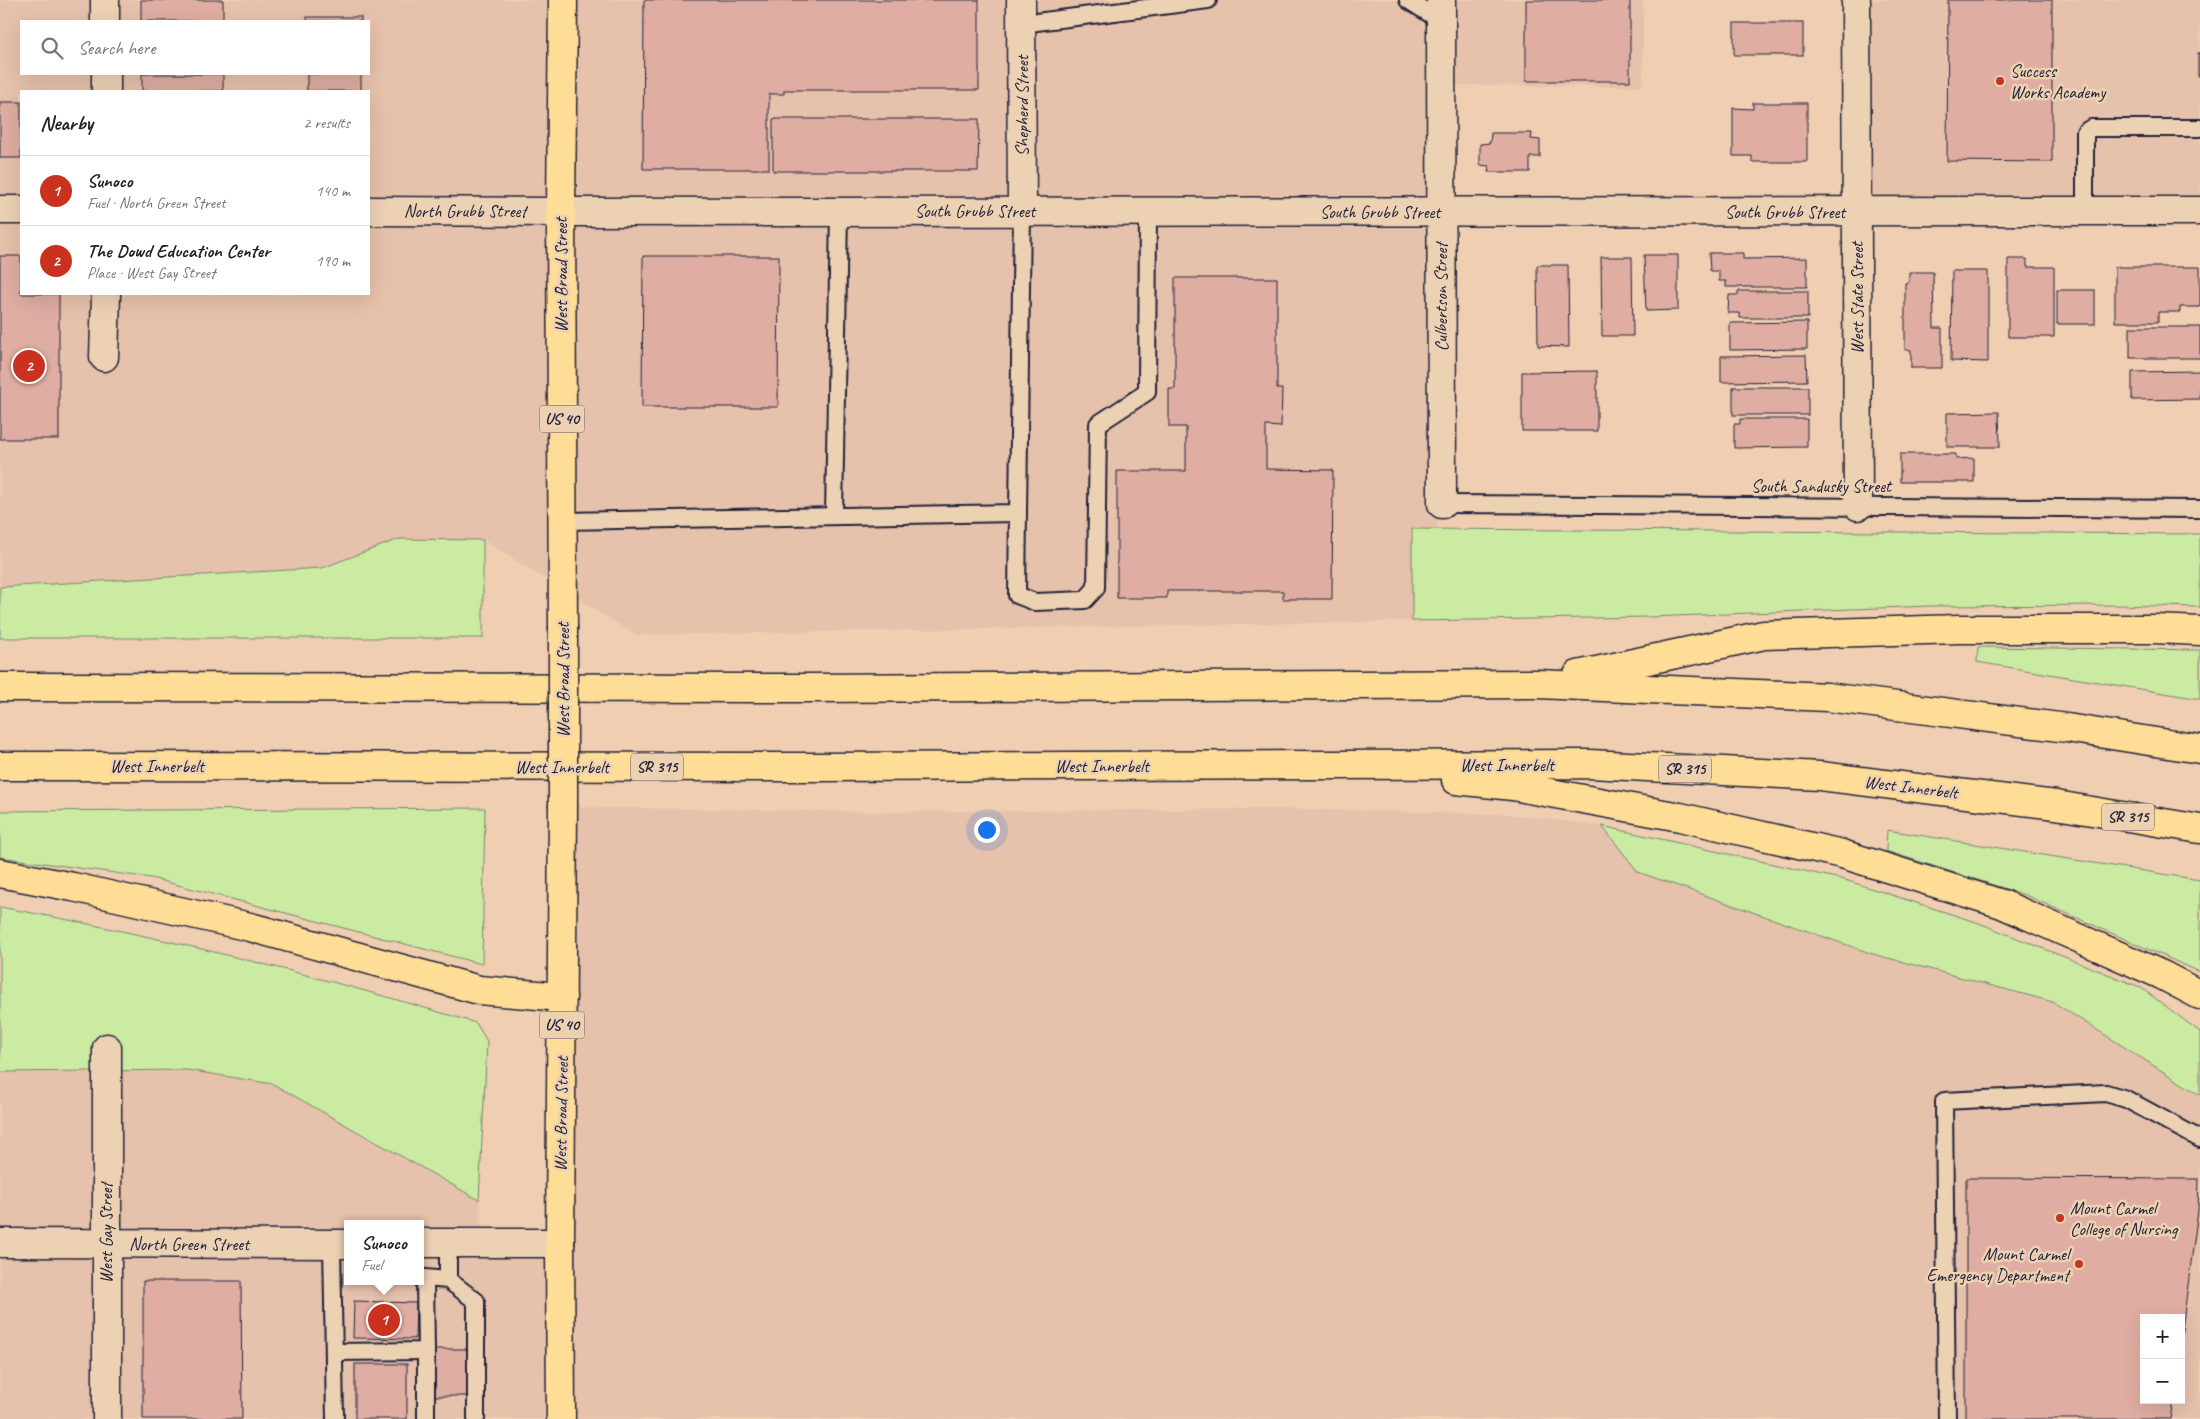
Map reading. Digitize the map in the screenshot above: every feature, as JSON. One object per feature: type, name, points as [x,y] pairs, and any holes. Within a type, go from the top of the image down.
[{"type":"main road","name":"West Broad Street","points":[[561,1419],[560,1243],[564,626],[561,212],[563,0]]},
{"type":"main road","points":[[1538,684],[1764,635],[1959,629],[2155,629],[2200,631]]},
{"type":"main road","points":[[0,687],[818,688],[1538,684],[1827,697],[2067,728],[2200,749]]},
{"type":"main road","name":"West Innerbelt","points":[[0,766],[1313,766],[1590,764],[1820,776],[2056,805],[2200,829]]},
{"type":"main road","points":[[1313,766],[1513,786],[1680,817],[1842,854],[2002,904],[2162,975],[2200,995]]},
{"type":"main road","points":[[0,874],[73,887],[250,927],[478,990],[562,997]]},
{"type":"street","points":[[105,0],[105,20]]},
{"type":"street","name":"West State Street","points":[[1856,0],[1858,506]]},
{"type":"street","name":"Culbertson Street","points":[[1441,10],[1442,504]]},
{"type":"street","name":"Shepherd Street","points":[[1021,12],[1022,211]]},
{"type":"street","points":[[106,75],[106,90]]},
{"type":"street","points":[[0,210],[20,210]]},
{"type":"street","name":"North Grubb Street","points":[[370,211],[561,212]]},
{"type":"street","name":"South Grubb Street","points":[[561,212],[2200,211]]},
{"type":"street","points":[[104,357],[106,295]]},
{"type":"street","name":"West Gay Street","points":[[107,1048],[105,1244],[107,1419]]},
{"type":"street","name":"North Green Street","points":[[0,1243],[340,1244]]},
{"type":"street","points":[[424,1243],[560,1243]]},
{"type":"lane","points":[[1021,12],[1208,0]]},
{"type":"lane","points":[[1408,0],[1441,10]]},
{"type":"lane","points":[[2085,211],[2086,132],[2091,128],[2200,128]]},
{"type":"lane","points":[[834,516],[839,211]]},
{"type":"lane","points":[[1022,211],[1017,595],[1035,602],[1085,600],[1096,588],[1098,424],[1147,392],[1148,211]]},
{"type":"lane","name":"South Sandusky Street","points":[[1442,504],[2200,509]]},
{"type":"lane","points":[[563,521],[1018,513]]},
{"type":"lane","points":[[1947,1419],[1944,1101],[2106,1093],[2126,1099],[2200,1139]]},
{"type":"lane","points":[[448,1243],[448,1280]]},
{"type":"lane","points":[[335,1419],[334,1352],[340,1278],[340,1244]]},
{"type":"lane","points":[[424,1278],[448,1280],[476,1301],[476,1419]]},
{"type":"lane","points":[[423,1285],[426,1419]]},
{"type":"lane","points":[[334,1352],[426,1352]]},
{"type":"shaded area","points":[[0,0],[1643,0],[1643,86],[1442,85],[1437,529],[1412,530],[1412,621],[636,635],[483,540],[399,539],[322,568],[0,587]]},
{"type":"shaded area","points":[[1853,0],[2200,0],[2200,212],[1851,210]]},
{"type":"shaded area","points":[[563,807],[872,812],[1280,809],[1506,814],[1602,826],[1639,872],[1873,954],[2053,1002],[2200,1095],[2200,1419],[0,1419],[0,1072],[187,1070],[273,1084],[479,1200],[483,1243],[560,1243]]},
{"type":"green space","points":[[1412,529],[2200,534],[2200,607],[2119,605],[1929,606],[1649,617],[1412,621]]},
{"type":"green space","points":[[399,539],[483,540],[483,638],[0,638],[0,587],[322,568]]},
{"type":"green space","points":[[1978,647],[2200,650],[2200,699],[1977,662]]},
{"type":"green space","points":[[485,808],[482,964],[151,878],[0,857],[0,811]]},
{"type":"green space","points":[[1602,826],[1845,880],[1979,923],[2140,987],[2200,1032],[2200,1095],[2053,1002],[1873,954],[1638,872]]},
{"type":"green space","points":[[1887,830],[2200,880],[2200,972],[2025,895],[1886,851]]},
{"type":"green space","points":[[0,907],[60,918],[240,958],[476,1023],[487,1041],[479,1200],[273,1084],[187,1070],[0,1072]]},
{"type":"building","points":[[141,0],[223,0],[223,20],[141,20]]},
{"type":"building","points":[[644,0],[979,0],[979,90],[784,90],[784,94],[769,94],[769,169],[643,169]]},
{"type":"building","points":[[1526,0],[1630,0],[1630,81],[1526,81]]},
{"type":"building","name":"Success Works Academy","points":[[1948,0],[2052,0],[2052,162],[1947,161]]},
{"type":"building","points":[[307,17],[361,17],[361,20],[307,20]]},
{"type":"building","points":[[1734,23],[1803,23],[1803,55],[1734,55]]},
{"type":"building","points":[[2198,53],[2200,53],[2200,76],[2198,76]]},
{"type":"building","points":[[142,75],[223,75],[223,90],[142,90]]},
{"type":"building","points":[[307,75],[361,75],[361,90],[307,90]]},
{"type":"building","points":[[0,102],[20,102],[20,158],[0,158]]},
{"type":"building","points":[[1753,103],[1807,103],[1807,162],[1752,162],[1752,156],[1733,156],[1733,108],[1753,109]]},
{"type":"building","points":[[773,119],[979,119],[978,171],[773,171]]},
{"type":"building","points":[[1491,133],[1532,133],[1531,139],[1540,140],[1540,157],[1530,157],[1530,172],[1488,172],[1489,166],[1480,165],[1480,144],[1490,143]]},
{"type":"building","points":[[1709,253],[1743,253],[1743,259],[1807,258],[1807,287],[1726,287],[1726,281],[1719,281],[1719,271],[1710,271]]},
{"type":"building","points":[[1644,255],[1678,255],[1678,310],[1646,311]]},
{"type":"building","points":[[0,256],[20,256],[20,295],[59,295],[59,439],[0,439]]},
{"type":"building","points":[[643,256],[779,256],[778,407],[642,407]]},
{"type":"building","points":[[1601,257],[1632,257],[1633,336],[1602,336]]},
{"type":"building","points":[[2008,259],[2027,259],[2027,267],[2054,267],[2054,337],[2008,337]]},
{"type":"building","points":[[1537,265],[1568,265],[1569,347],[1538,346]]},
{"type":"building","points":[[2115,267],[2200,267],[2200,307],[2180,307],[2180,312],[2158,312],[2158,322],[2115,322]]},
{"type":"building","points":[[1952,271],[1988,271],[1988,362],[1951,361]]},
{"type":"building","points":[[1909,272],[1933,272],[1934,328],[1942,328],[1942,368],[1911,368],[1911,350],[1905,350],[1905,283],[1909,282]]},
{"type":"building","points":[[1175,278],[1277,278],[1277,389],[1282,389],[1281,427],[1266,426],[1266,469],[1333,470],[1332,599],[1283,599],[1283,591],[1167,591],[1167,598],[1117,598],[1117,471],[1186,471],[1186,427],[1169,427],[1169,389],[1175,389]]},
{"type":"building","points":[[2057,290],[2095,290],[2095,324],[2057,324]]},
{"type":"building","points":[[1738,291],[1808,291],[1808,318],[1740,318],[1740,313],[1728,313],[1729,295],[1738,295]]},
{"type":"building","points":[[1807,322],[1807,349],[1730,350],[1730,323]]},
{"type":"building","points":[[2130,327],[2200,327],[2200,358],[2130,358]]},
{"type":"building","points":[[1806,355],[1807,381],[1721,382],[1721,356]]},
{"type":"building","points":[[1597,371],[1597,431],[1522,431],[1522,372]]},
{"type":"building","points":[[2200,371],[2200,399],[2132,400],[2132,372]]},
{"type":"building","points":[[1733,387],[1808,387],[1808,415],[1733,415]]},
{"type":"building","points":[[1999,412],[2000,447],[1947,447],[1947,413]]},
{"type":"building","points":[[1740,419],[1807,419],[1807,447],[1734,448],[1734,424],[1740,424]]},
{"type":"building","points":[[1900,454],[1956,454],[1956,459],[1974,458],[1974,482],[1900,482]]},
{"type":"building","name":"Mount Carmel Emergency Department","points":[[1966,1178],[2199,1179],[2198,1211],[2184,1314],[2140,1314],[2140,1404],[2172,1404],[2170,1419],[1966,1419]]},
{"type":"building","points":[[143,1281],[241,1281],[242,1419],[143,1419]]},
{"type":"building","points":[[354,1301],[416,1303],[415,1339],[353,1338]]},
{"type":"building","points":[[434,1349],[471,1349],[471,1396],[434,1396]]},
{"type":"building","points":[[355,1364],[407,1364],[407,1419],[355,1419]]},
{"type":"place","name":"Success Works Academy","points":[[2000,81]]},
{"type":"place","name":"The Dowd Education Center","points":[[29,366]]},
{"type":"place","name":"Mount Carmel College of Nursing","points":[[2060,1218]]},
{"type":"place","name":"Mount Carmel Emergency Department","points":[[2079,1264]]},
{"type":"place","name":"Sunoco","points":[[384,1320]]}]
